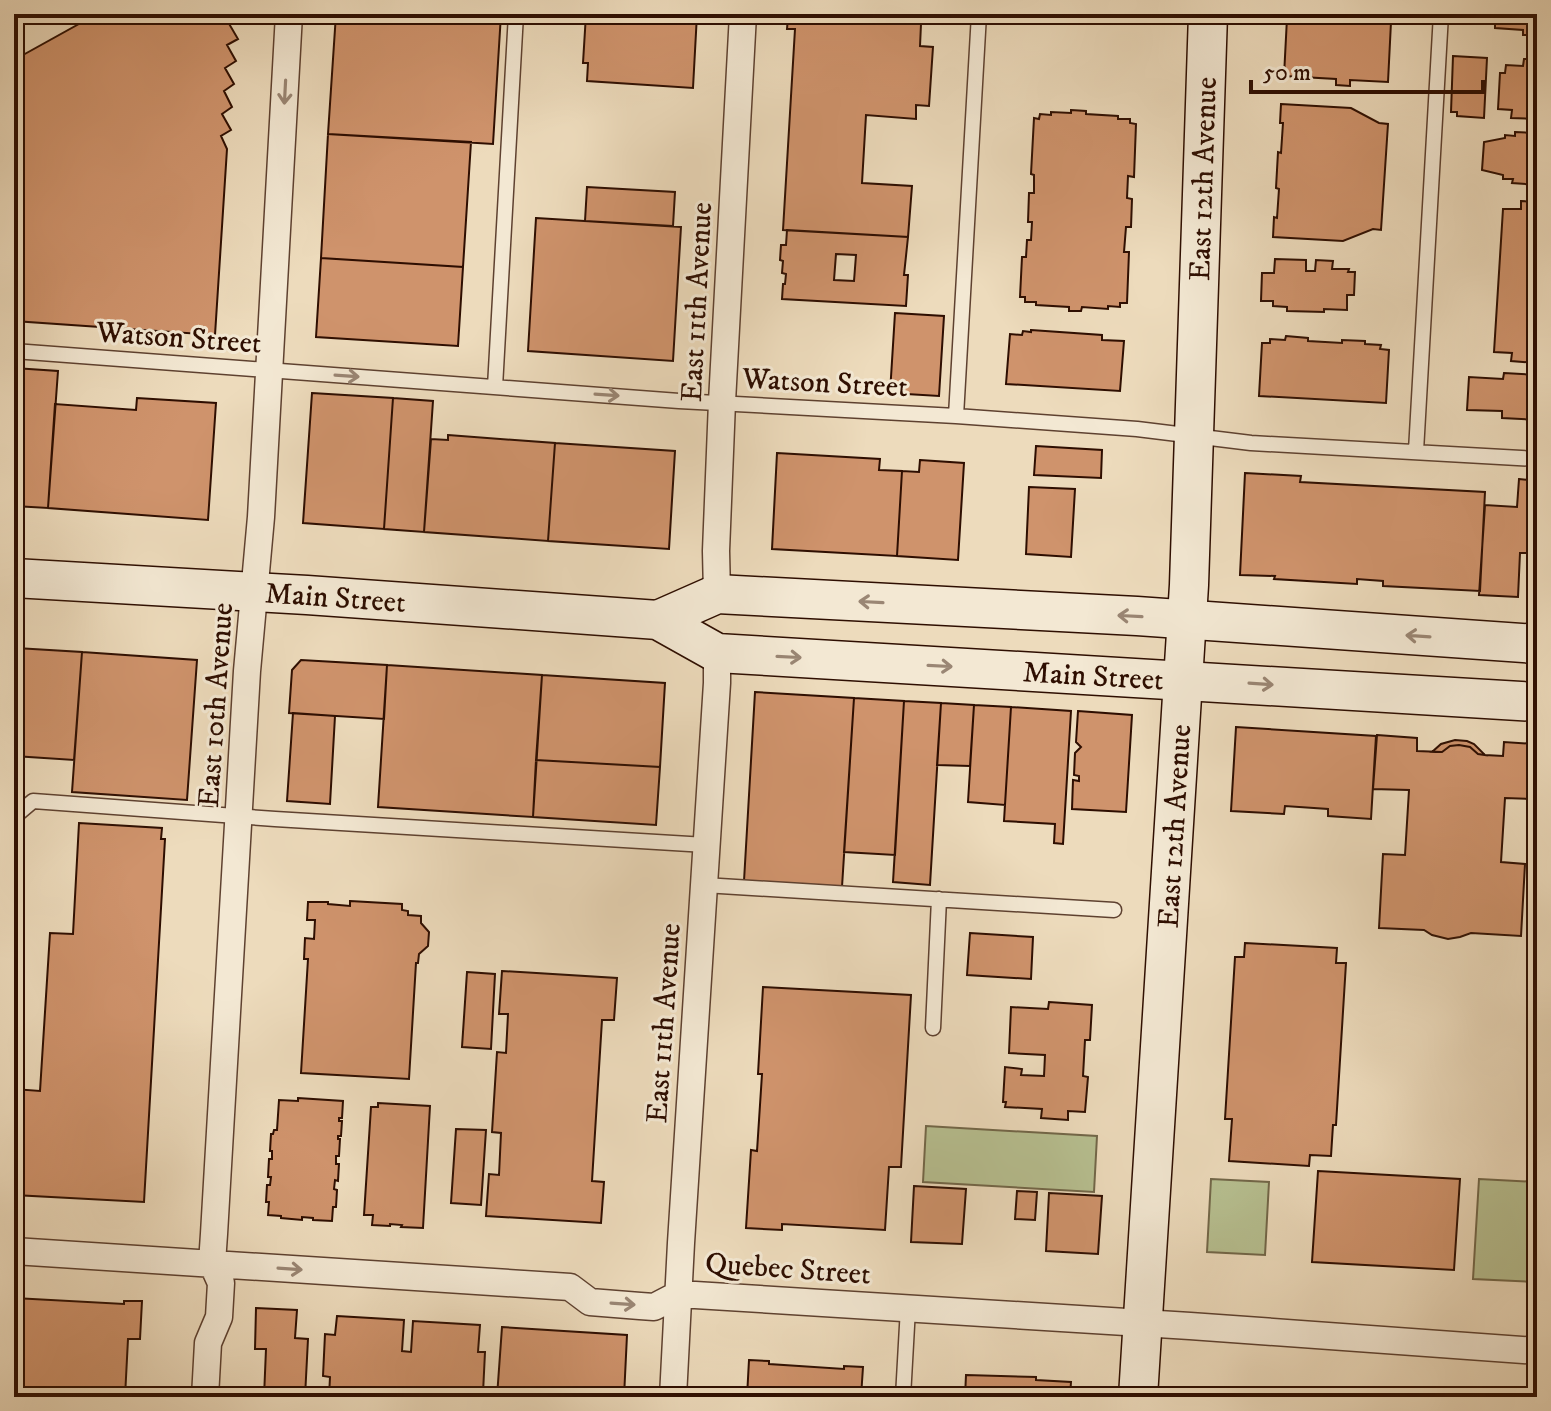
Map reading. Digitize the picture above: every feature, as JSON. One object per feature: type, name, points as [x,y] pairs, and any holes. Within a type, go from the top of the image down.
[{"type":"main road","name":"East 12th Avenue","points":[[1138,1397],[1187,620],[1208,14]]},
{"type":"main road","name":"Main Street","points":[[14,578],[658,620],[717,653],[1537,702]]},
{"type":"main road","name":"Main Street","points":[[658,620],[717,594],[1187,620],[1537,644]]},
{"type":"street","name":"East 10th Avenue","points":[[205,1397],[208,1343],[219,1317],[221,1291],[221,1283],[212,1263],[247,671],[261,517],[289,14]]},
{"type":"street","name":"East 11th Avenue","points":[[717,594],[722,402],[743,14]]},
{"type":"street","name":"East 11th Avenue","points":[[673,1397],[717,653]]},
{"type":"street","name":"Quebec Street","points":[[14,1251],[570,1287],[590,1302],[654,1307],[679,1294],[1537,1351]]},
{"type":"lane","points":[[495,387],[516,14]]},
{"type":"lane","points":[[956,416],[979,14]]},
{"type":"lane","points":[[1416,451],[1441,14]]},
{"type":"lane","name":"Watson Street","points":[[14,351],[1145,430],[1251,443],[1537,459]]},
{"type":"lane","points":[[14,817],[33,801],[706,845]]},
{"type":"lane","points":[[704,885],[1114,910]]},
{"type":"lane","points":[[933,1028],[939,899]]},
{"type":"lane","points":[[903,1397],[908,1308]]},
{"type":"green space","points":[[926,1126],[1097,1136],[1094,1192],[923,1182]]},
{"type":"green space","points":[[1211,1179],[1269,1182],[1265,1255],[1207,1252]]},
{"type":"green space","points":[[1479,1179],[1537,1182],[1537,1282],[1473,1279]]},
{"type":"building","points":[[97,14],[240,16],[228,22],[238,39],[227,45],[236,61],[225,68],[234,84],[224,91],[232,107],[222,114],[231,130],[221,136],[227,149],[215,335],[14,321],[14,60]]},
{"type":"building","points":[[336,14],[501,14],[493,144],[328,134]]},
{"type":"building","points":[[586,14],[697,14],[693,88],[587,81],[588,63],[583,63]]},
{"type":"building","points":[[805,14],[891,14],[891,23],[805,18]]},
{"type":"building","points":[[1291,14],[1388,14],[1387,22],[1391,22],[1388,82],[1350,80],[1350,86],[1336,85],[1336,79],[1284,76],[1287,18],[1291,18]]},
{"type":"building","points":[[1495,14],[1537,14],[1537,42],[1533,41],[1534,35],[1523,35],[1523,30],[1495,28]]},
{"type":"building","points":[[788,17],[921,24],[920,46],[933,47],[929,106],[916,105],[916,119],[866,115],[862,183],[912,186],[908,237],[783,230],[795,29],[787,29]]},
{"type":"building","points":[[1453,56],[1487,58],[1484,118],[1457,116],[1457,112],[1451,112]]},
{"type":"building","points":[[1524,59],[1537,59],[1537,119],[1511,118],[1512,110],[1498,109],[1500,73],[1505,73],[1506,65],[1523,66]]},
{"type":"building","points":[[1281,104],[1351,108],[1379,123],[1388,124],[1381,230],[1373,229],[1343,241],[1273,237],[1279,189],[1276,188],[1278,152],[1281,153],[1283,123],[1280,123]]},
{"type":"building","points":[[1071,110],[1118,116],[1118,119],[1130,119],[1130,123],[1136,124],[1134,177],[1128,176],[1127,198],[1132,199],[1131,227],[1126,227],[1124,252],[1129,252],[1127,303],[1120,303],[1120,307],[1082,307],[1081,311],[1069,311],[1069,307],[1036,305],[1036,302],[1025,302],[1025,297],[1020,297],[1022,257],[1026,257],[1027,240],[1031,240],[1032,222],[1028,222],[1029,193],[1034,193],[1034,175],[1031,174],[1034,118],[1039,119],[1040,114],[1051,115],[1051,112],[1071,113]]},
{"type":"building","points":[[1515,132],[1537,133],[1537,185],[1512,183],[1513,179],[1503,179],[1503,175],[1482,170],[1484,142],[1505,138],[1505,135],[1515,136]]},
{"type":"building","points":[[328,134],[471,142],[463,267],[321,258]]},
{"type":"building","points":[[587,187],[675,192],[673,226],[585,221]]},
{"type":"building","points":[[1521,201],[1537,202],[1537,363],[1511,361],[1512,353],[1494,352],[1503,209],[1521,209]]},
{"type":"building","points":[[536,218],[681,227],[673,361],[528,351]]},
{"type":"building","points":[[787,230],[908,237],[904,275],[908,275],[906,306],[782,299],[786,274],[782,273],[781,245],[786,245]],"holes":[[[836,254],[856,255],[854,281],[834,280]]]},
{"type":"building","points":[[321,258],[463,267],[458,346],[316,337]]},
{"type":"building","points":[[1275,259],[1306,260],[1306,271],[1315,271],[1316,260],[1333,261],[1332,269],[1355,272],[1354,295],[1347,295],[1347,310],[1287,311],[1287,307],[1273,306],[1273,301],[1261,301],[1262,273],[1274,273]]},
{"type":"building","points":[[895,313],[944,316],[939,396],[890,393]]},
{"type":"building","points":[[1023,331],[1102,335],[1102,340],[1124,341],[1120,391],[1006,384],[1010,334],[1022,335]]},
{"type":"building","points":[[1286,336],[1308,338],[1308,341],[1365,341],[1365,344],[1381,345],[1380,349],[1389,350],[1386,403],[1259,396],[1262,343],[1270,343],[1270,339],[1285,340]]},
{"type":"building","points":[[14,368],[58,371],[48,508],[14,506]]},
{"type":"building","points":[[1504,373],[1537,375],[1537,420],[1502,418],[1502,411],[1467,410],[1469,377],[1503,379]]},
{"type":"building","points":[[312,393],[393,398],[384,529],[303,523]]},
{"type":"building","points":[[137,398],[216,403],[208,520],[48,508],[55,404],[136,410]]},
{"type":"building","points":[[393,398],[433,401],[424,532],[384,529]]},
{"type":"building","points":[[448,435],[555,443],[548,541],[424,532],[431,439],[448,440]]},
{"type":"building","points":[[555,443],[675,451],[669,549],[548,541]]},
{"type":"building","points":[[1036,446],[1102,450],[1101,478],[1034,475]]},
{"type":"building","points":[[777,453],[880,459],[879,470],[902,471],[897,556],[772,549]]},
{"type":"building","points":[[920,460],[964,463],[958,560],[897,556],[902,471],[919,472]]},
{"type":"building","points":[[1245,473],[1301,476],[1300,482],[1485,492],[1480,591],[1383,586],[1383,581],[1357,579],[1357,584],[1240,575]]},
{"type":"building","points":[[1519,479],[1537,481],[1537,553],[1520,553],[1518,597],[1479,595],[1485,505],[1517,507]]},
{"type":"building","points":[[1029,487],[1075,489],[1071,557],[1026,554]]},
{"type":"building","points":[[16,648],[82,652],[74,760],[14,756]]},
{"type":"building","points":[[82,652],[197,660],[187,800],[72,792]]},
{"type":"building","points":[[301,660],[387,665],[384,719],[289,713],[292,670]]},
{"type":"building","points":[[387,665],[542,675],[533,817],[378,807]]},
{"type":"building","points":[[542,675],[665,683],[660,767],[536,760]]},
{"type":"building","points":[[755,692],[854,698],[842,887],[744,881]]},
{"type":"building","points":[[854,698],[904,701],[895,855],[844,852]]},
{"type":"building","points":[[904,701],[941,703],[930,885],[893,882]]},
{"type":"building","points":[[941,703],[974,705],[970,766],[937,765]]},
{"type":"building","points":[[974,705],[1011,707],[1005,805],[968,802]]},
{"type":"building","points":[[1011,707],[1071,711],[1063,844],[1054,843],[1055,824],[1004,821]]},
{"type":"building","points":[[1078,711],[1132,715],[1126,812],[1072,809],[1073,780],[1079,781],[1079,776],[1074,775],[1075,753],[1081,747],[1076,742]]},
{"type":"building","points":[[293,713],[335,716],[330,804],[287,801]]},
{"type":"building","points":[[1236,727],[1376,736],[1371,819],[1328,816],[1328,809],[1285,806],[1284,814],[1231,811]]},
{"type":"building","points":[[1377,735],[1417,738],[1417,751],[1442,752],[1450,746],[1459,745],[1485,755],[1503,756],[1504,742],[1535,744],[1532,799],[1505,798],[1501,862],[1525,864],[1521,936],[1471,933],[1448,939],[1424,930],[1379,928],[1383,854],[1405,855],[1409,790],[1373,789]]},
{"type":"building","points":[[1455,740],[1474,744],[1485,755],[1459,745],[1450,746],[1442,752],[1432,752],[1441,744]]},
{"type":"building","points":[[1535,744],[1537,822],[1532,822],[1531,814]]},
{"type":"building","points":[[536,760],[660,767],[656,825],[533,817]]},
{"type":"building","points":[[79,823],[162,828],[161,839],[165,839],[144,1202],[14,1195],[14,1089],[40,1091],[50,933],[73,934]]},
{"type":"building","points":[[350,901],[402,904],[402,910],[408,911],[408,915],[421,916],[421,923],[429,932],[428,946],[419,954],[416,963],[409,1079],[301,1073],[308,959],[304,959],[305,938],[314,939],[315,920],[307,920],[308,902],[350,906]]},
{"type":"building","points":[[970,933],[1033,937],[1031,979],[967,975]]},
{"type":"building","points":[[1245,943],[1337,948],[1336,963],[1346,963],[1336,1125],[1333,1125],[1331,1156],[1310,1155],[1309,1166],[1229,1161],[1232,1119],[1225,1119],[1235,957],[1244,957]]},
{"type":"building","points":[[502,971],[617,978],[614,1020],[602,1020],[592,1181],[604,1182],[601,1223],[486,1216],[489,1174],[499,1175],[501,1133],[492,1132],[497,1052],[506,1053],[508,1014],[499,1014]]},
{"type":"building","points":[[467,972],[495,974],[491,1049],[462,1047]]},
{"type":"building","points":[[763,987],[911,995],[901,1167],[889,1167],[885,1230],[782,1224],[782,1230],[746,1228],[751,1150],[757,1151]]},
{"type":"building","points":[[1049,1002],[1092,1005],[1090,1040],[1085,1040],[1083,1076],[1088,1077],[1085,1112],[1068,1111],[1068,1120],[1041,1118],[1042,1109],[1005,1107],[1006,1102],[1003,1102],[1005,1067],[1022,1069],[1021,1075],[1044,1076],[1045,1055],[1009,1053],[1011,1007],[1048,1009]]},
{"type":"building","points":[[298,1098],[343,1101],[342,1118],[339,1118],[342,1121],[341,1136],[338,1136],[339,1156],[336,1156],[336,1164],[339,1164],[334,1189],[337,1190],[336,1207],[333,1207],[332,1221],[268,1215],[269,1202],[266,1202],[271,1177],[268,1177],[269,1159],[272,1159],[271,1134],[277,1130],[279,1100],[298,1101]]},
{"type":"building","points":[[378,1103],[430,1106],[423,1228],[372,1225],[373,1215],[364,1215],[371,1107],[378,1107]]},
{"type":"building","points":[[456,1129],[486,1130],[481,1205],[451,1203]]},
{"type":"building","points":[[1318,1171],[1460,1179],[1454,1270],[1312,1262]]},
{"type":"building","points":[[914,1186],[966,1189],[962,1244],[911,1242]]},
{"type":"building","points":[[1017,1191],[1037,1192],[1035,1220],[1015,1219]]},
{"type":"building","points":[[1049,1193],[1102,1196],[1098,1254],[1046,1251]]},
{"type":"building","points":[[14,1298],[124,1304],[124,1301],[142,1301],[140,1339],[128,1339],[125,1397],[14,1397]]},
{"type":"building","points":[[256,1308],[297,1310],[295,1338],[308,1339],[305,1397],[264,1397],[266,1349],[255,1349]]},
{"type":"building","points":[[337,1316],[404,1320],[402,1351],[411,1352],[413,1321],[480,1325],[478,1352],[485,1352],[483,1393],[476,1392],[475,1397],[329,1397],[330,1377],[323,1376],[325,1334],[335,1335]]},
{"type":"building","points":[[502,1327],[627,1335],[624,1397],[497,1397]]},
{"type":"building","points":[[749,1360],[844,1369],[844,1366],[863,1367],[861,1397],[747,1397]]},
{"type":"building","points":[[966,1375],[1036,1377],[1036,1380],[1071,1382],[1070,1397],[965,1397]]}]
